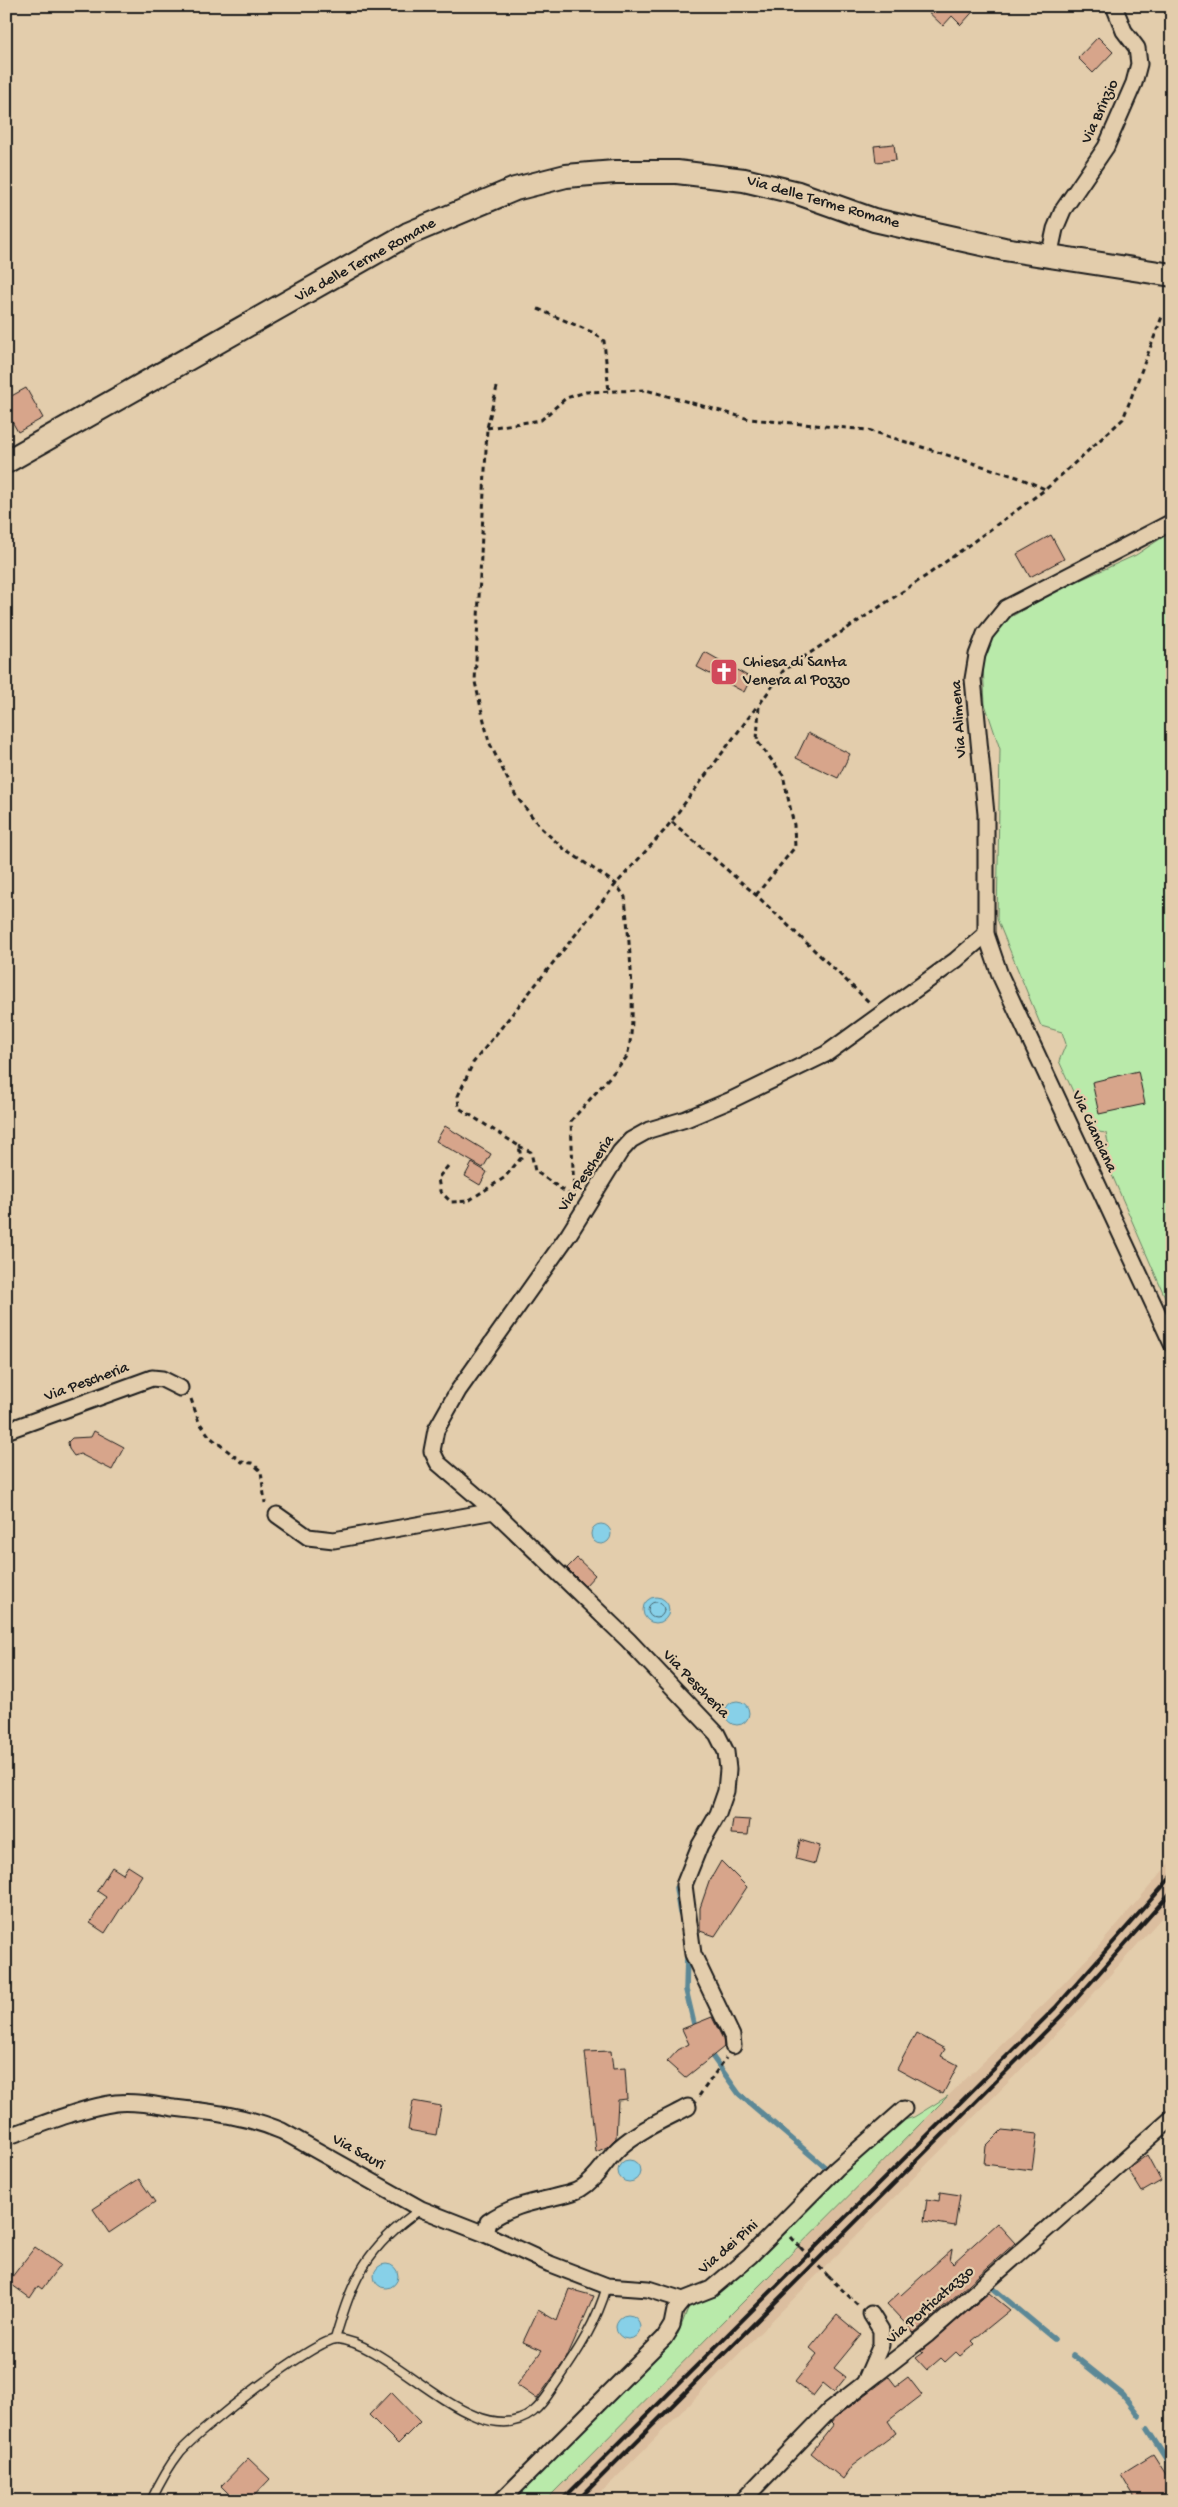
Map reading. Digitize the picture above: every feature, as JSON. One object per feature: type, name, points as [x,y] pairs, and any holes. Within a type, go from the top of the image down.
[{"type":"street","name":"Via Brinzio","points":[[1049,257],[1055,229],[1063,210],[1106,147],[1134,83],[1139,64],[1137,48],[1124,31],[1114,6]]},
{"type":"street","name":"Via delle Terme Romane","points":[[6,462],[408,234],[515,189],[566,176],[615,172],[677,172],[744,180],[798,193],[874,220],[1049,257],[1172,275]]},
{"type":"street","name":"Via Alimena","points":[[986,934],[986,814],[973,679],[976,655],[985,634],[1006,608],[1172,522]]},
{"type":"street","name":"Via Pescheria","points":[[733,2046],[732,2036],[693,1954],[684,1885],[700,1845],[718,1814],[726,1791],[728,1769],[726,1752],[718,1734],[628,1640],[494,1512],[438,1463],[432,1451],[436,1430],[458,1391],[580,1202],[631,1140],[649,1130],[686,1119],[721,1104],[826,1054],[956,960],[986,934]]},
{"type":"street","name":"Via Cianciana","points":[[986,934],[1000,975],[1172,1344]]},
{"type":"street","name":"Via Pescheria","points":[[6,1431],[152,1378],[162,1379],[180,1388]]},
{"type":"street","points":[[277,1515],[308,1537],[334,1540],[494,1512]]},
{"type":"street","name":"Via Sauri","points":[[6,2137],[88,2109],[118,2103],[142,2104],[238,2116],[259,2121],[282,2131],[420,2208],[485,2234],[550,2264],[607,2286],[648,2289],[683,2300]]},
{"type":"street","points":[[485,2234],[488,2222],[500,2213],[582,2188],[597,2176],[620,2148],[645,2130],[688,2107]]},
{"type":"street","name":"Via dei Pini","points":[[683,2300],[710,2289],[750,2256],[836,2170],[904,2109]]},
{"type":"street","name":"Via Porticatazzo","points":[[742,2501],[829,2411],[928,2334],[1172,2118]]},
{"type":"street","points":[[501,2501],[664,2338],[672,2325],[675,2310],[683,2300]]},
{"type":"street","points":[[862,2387],[881,2345],[881,2330],[871,2314]]},
{"type":"lane","points":[[335,2339],[348,2294],[362,2266],[405,2219],[420,2208]]},
{"type":"lane","points":[[151,2501],[179,2453],[203,2428],[243,2397],[318,2346],[335,2339],[363,2347],[386,2359],[435,2395],[483,2419],[504,2421],[519,2419],[531,2413],[543,2402],[580,2349],[602,2302],[607,2286]]},
{"type":"path","points":[[538,309],[594,333],[604,341],[609,392]]},
{"type":"path","points":[[580,1202],[534,1171],[531,1152],[459,1108],[458,1096],[473,1063],[616,884],[672,822],[783,671],[926,576],[1046,489],[1123,419],[1163,314]]},
{"type":"path","points":[[497,387],[487,428],[475,682],[489,742],[516,796],[541,828],[563,848],[616,884],[625,897],[632,1018],[630,1048],[626,1058],[571,1121],[580,1202]]},
{"type":"path","points":[[487,428],[542,420],[566,398],[586,392],[646,390],[749,419],[868,430],[1020,478],[1046,489]]},
{"type":"path","points":[[756,895],[795,846],[794,825],[783,775],[757,741],[759,705]]},
{"type":"path","points":[[672,822],[756,895],[874,1006],[884,1012]]},
{"type":"path","points":[[448,1166],[438,1178],[440,1191],[451,1202],[468,1201],[504,1178],[521,1158],[519,1146]]},
{"type":"path","points":[[180,1388],[192,1400],[199,1422],[210,1437],[242,1462],[252,1463],[261,1470],[264,1502],[277,1515]]},
{"type":"path","points":[[688,2107],[699,2097],[733,2046]]},
{"type":"path","points":[[800,2247],[849,2298]]},
{"type":"shaded area","points":[[1172,1860],[1172,1906],[1069,2021],[593,2501],[545,2501],[948,2096],[1047,2001],[1099,1946]]},
{"type":"green space","points":[[1172,531],[1172,1313],[1102,1152],[1109,1148],[1106,1133],[1091,1131],[1059,1061],[1066,1044],[1062,1032],[1041,1026],[997,919],[1000,749],[985,704],[983,666],[987,647],[996,631],[1009,618],[1058,590],[1136,555]]},
{"type":"green space","points":[[948,2096],[545,2501],[511,2501],[678,2334],[689,2306],[703,2301],[734,2279],[895,2123],[914,2117]]},
{"type":"water","points":[[601,1524],[608,1527],[611,1534],[608,1541],[601,1544],[594,1541],[591,1534],[594,1527]]},
{"type":"water","points":[[656,1597],[666,1600],[669,1610],[666,1620],[656,1623],[646,1620],[643,1610],[646,1600]]},
{"type":"water","points":[[737,1701],[746,1704],[749,1713],[746,1722],[737,1725],[728,1722],[725,1713],[728,1704]]},
{"type":"water","points":[[629,2160],[637,2163],[640,2171],[637,2179],[629,2182],[621,2179],[618,2171],[621,2163]]},
{"type":"water","points":[[386,2264],[395,2267],[398,2276],[395,2285],[386,2288],[377,2285],[374,2276],[377,2267]]},
{"type":"water","points":[[628,2315],[633,2316],[639,2322],[639,2332],[633,2338],[628,2339],[623,2338],[617,2332],[616,2327],[617,2322],[623,2316]]},
{"type":"building","points":[[922,6],[978,6],[961,25],[952,16],[943,26]]},
{"type":"building","points":[[1098,37],[1113,52],[1093,73],[1078,58]]},
{"type":"building","points":[[894,144],[896,160],[876,162],[874,146]]},
{"type":"building","points":[[26,388],[43,418],[18,432],[6,411],[6,399]]},
{"type":"building","points":[[1051,535],[1064,559],[1030,577],[1017,554]]},
{"type":"building","name":"Chiesa di Santa Venera al Pozzo","points":[[705,652],[751,678],[744,692],[697,667]]},
{"type":"building","points":[[808,733],[850,754],[838,778],[796,758]]},
{"type":"building","points":[[1138,1071],[1145,1104],[1099,1114],[1092,1082]]},
{"type":"building","points":[[445,1126],[491,1154],[483,1168],[436,1141]]},
{"type":"building","points":[[472,1163],[487,1172],[480,1185],[465,1176]]},
{"type":"building","points":[[94,1431],[124,1447],[112,1470],[80,1454],[74,1456],[69,1449],[68,1442],[72,1438],[91,1437]]},
{"type":"building","points":[[577,1558],[595,1575],[585,1586],[567,1568]]},
{"type":"building","points":[[733,1819],[750,1820],[748,1835],[731,1834]]},
{"type":"building","points":[[800,1840],[820,1846],[815,1864],[796,1859]]},
{"type":"building","points":[[721,1861],[747,1887],[715,1936],[700,1931],[700,1908],[709,1882]]},
{"type":"building","points":[[128,1866],[142,1875],[105,1933],[90,1923],[106,1897],[97,1891],[112,1867],[123,1874]]},
{"type":"building","points":[[712,2017],[723,2039],[724,2047],[685,2078],[667,2062],[678,2050],[689,2044],[682,2029]]},
{"type":"building","points":[[916,2033],[945,2049],[941,2056],[958,2065],[943,2094],[897,2069]]},
{"type":"building","points":[[611,2051],[613,2069],[625,2068],[627,2099],[618,2100],[616,2138],[607,2147],[596,2152],[585,2052]]},
{"type":"building","points":[[413,2101],[441,2106],[436,2135],[408,2130]]},
{"type":"building","points":[[1002,2130],[1037,2134],[1032,2170],[984,2164],[986,2146]]},
{"type":"building","points":[[1147,2155],[1161,2181],[1142,2192],[1128,2169]]},
{"type":"building","points":[[139,2179],[155,2202],[109,2233],[93,2209]]},
{"type":"building","points":[[940,2192],[960,2195],[955,2226],[924,2221],[927,2199],[939,2201]]},
{"type":"building","points":[[997,2223],[1015,2243],[914,2333],[887,2304],[899,2293],[901,2295],[952,2249],[950,2260],[953,2263]]},
{"type":"building","points":[[35,2247],[60,2265],[42,2289],[38,2286],[30,2298],[8,2282]]},
{"type":"building","points":[[569,2289],[594,2296],[566,2359],[537,2399],[517,2385],[542,2350],[523,2342],[538,2310],[557,2321]]},
{"type":"building","points":[[989,2293],[1010,2310],[972,2341],[975,2344],[960,2356],[956,2352],[945,2362],[941,2358],[927,2370],[916,2358],[923,2353],[921,2351]]},
{"type":"building","points":[[837,2315],[861,2335],[834,2368],[846,2377],[834,2392],[823,2383],[813,2396],[795,2382],[817,2354],[810,2348]]},
{"type":"building","points":[[889,2377],[896,2386],[908,2377],[922,2395],[888,2421],[896,2433],[852,2466],[843,2479],[811,2453],[834,2424],[832,2422],[835,2418]]},
{"type":"building","points":[[391,2392],[420,2422],[398,2444],[369,2415]]},
{"type":"building","points":[[1153,2454],[1172,2484],[1172,2501],[1137,2501],[1121,2474]]},
{"type":"building","points":[[248,2458],[270,2479],[249,2501],[236,2501],[221,2486]]},
{"type":"waterway","points":[[676,1888],[680,1913]]},
{"type":"waterway","points":[[687,1954],[686,1990],[694,2024]]},
{"type":"waterway","points":[[712,2056],[739,2094],[826,2168]]},
{"type":"waterway","points":[[994,2289],[1054,2339]]},
{"type":"waterway","points":[[1073,2355],[1123,2395],[1139,2416]]},
{"type":"waterway","points":[[1147,2429],[1172,2468]]},
{"type":"railway","points":[[561,2501],[1055,2008],[1172,1876]]},
{"type":"railway","points":[[577,2501],[1062,2015],[1172,1891]]},
{"type":"place","name":"Chiesa di Santa Venera al Pozzo","points":[[724,672]]}]
